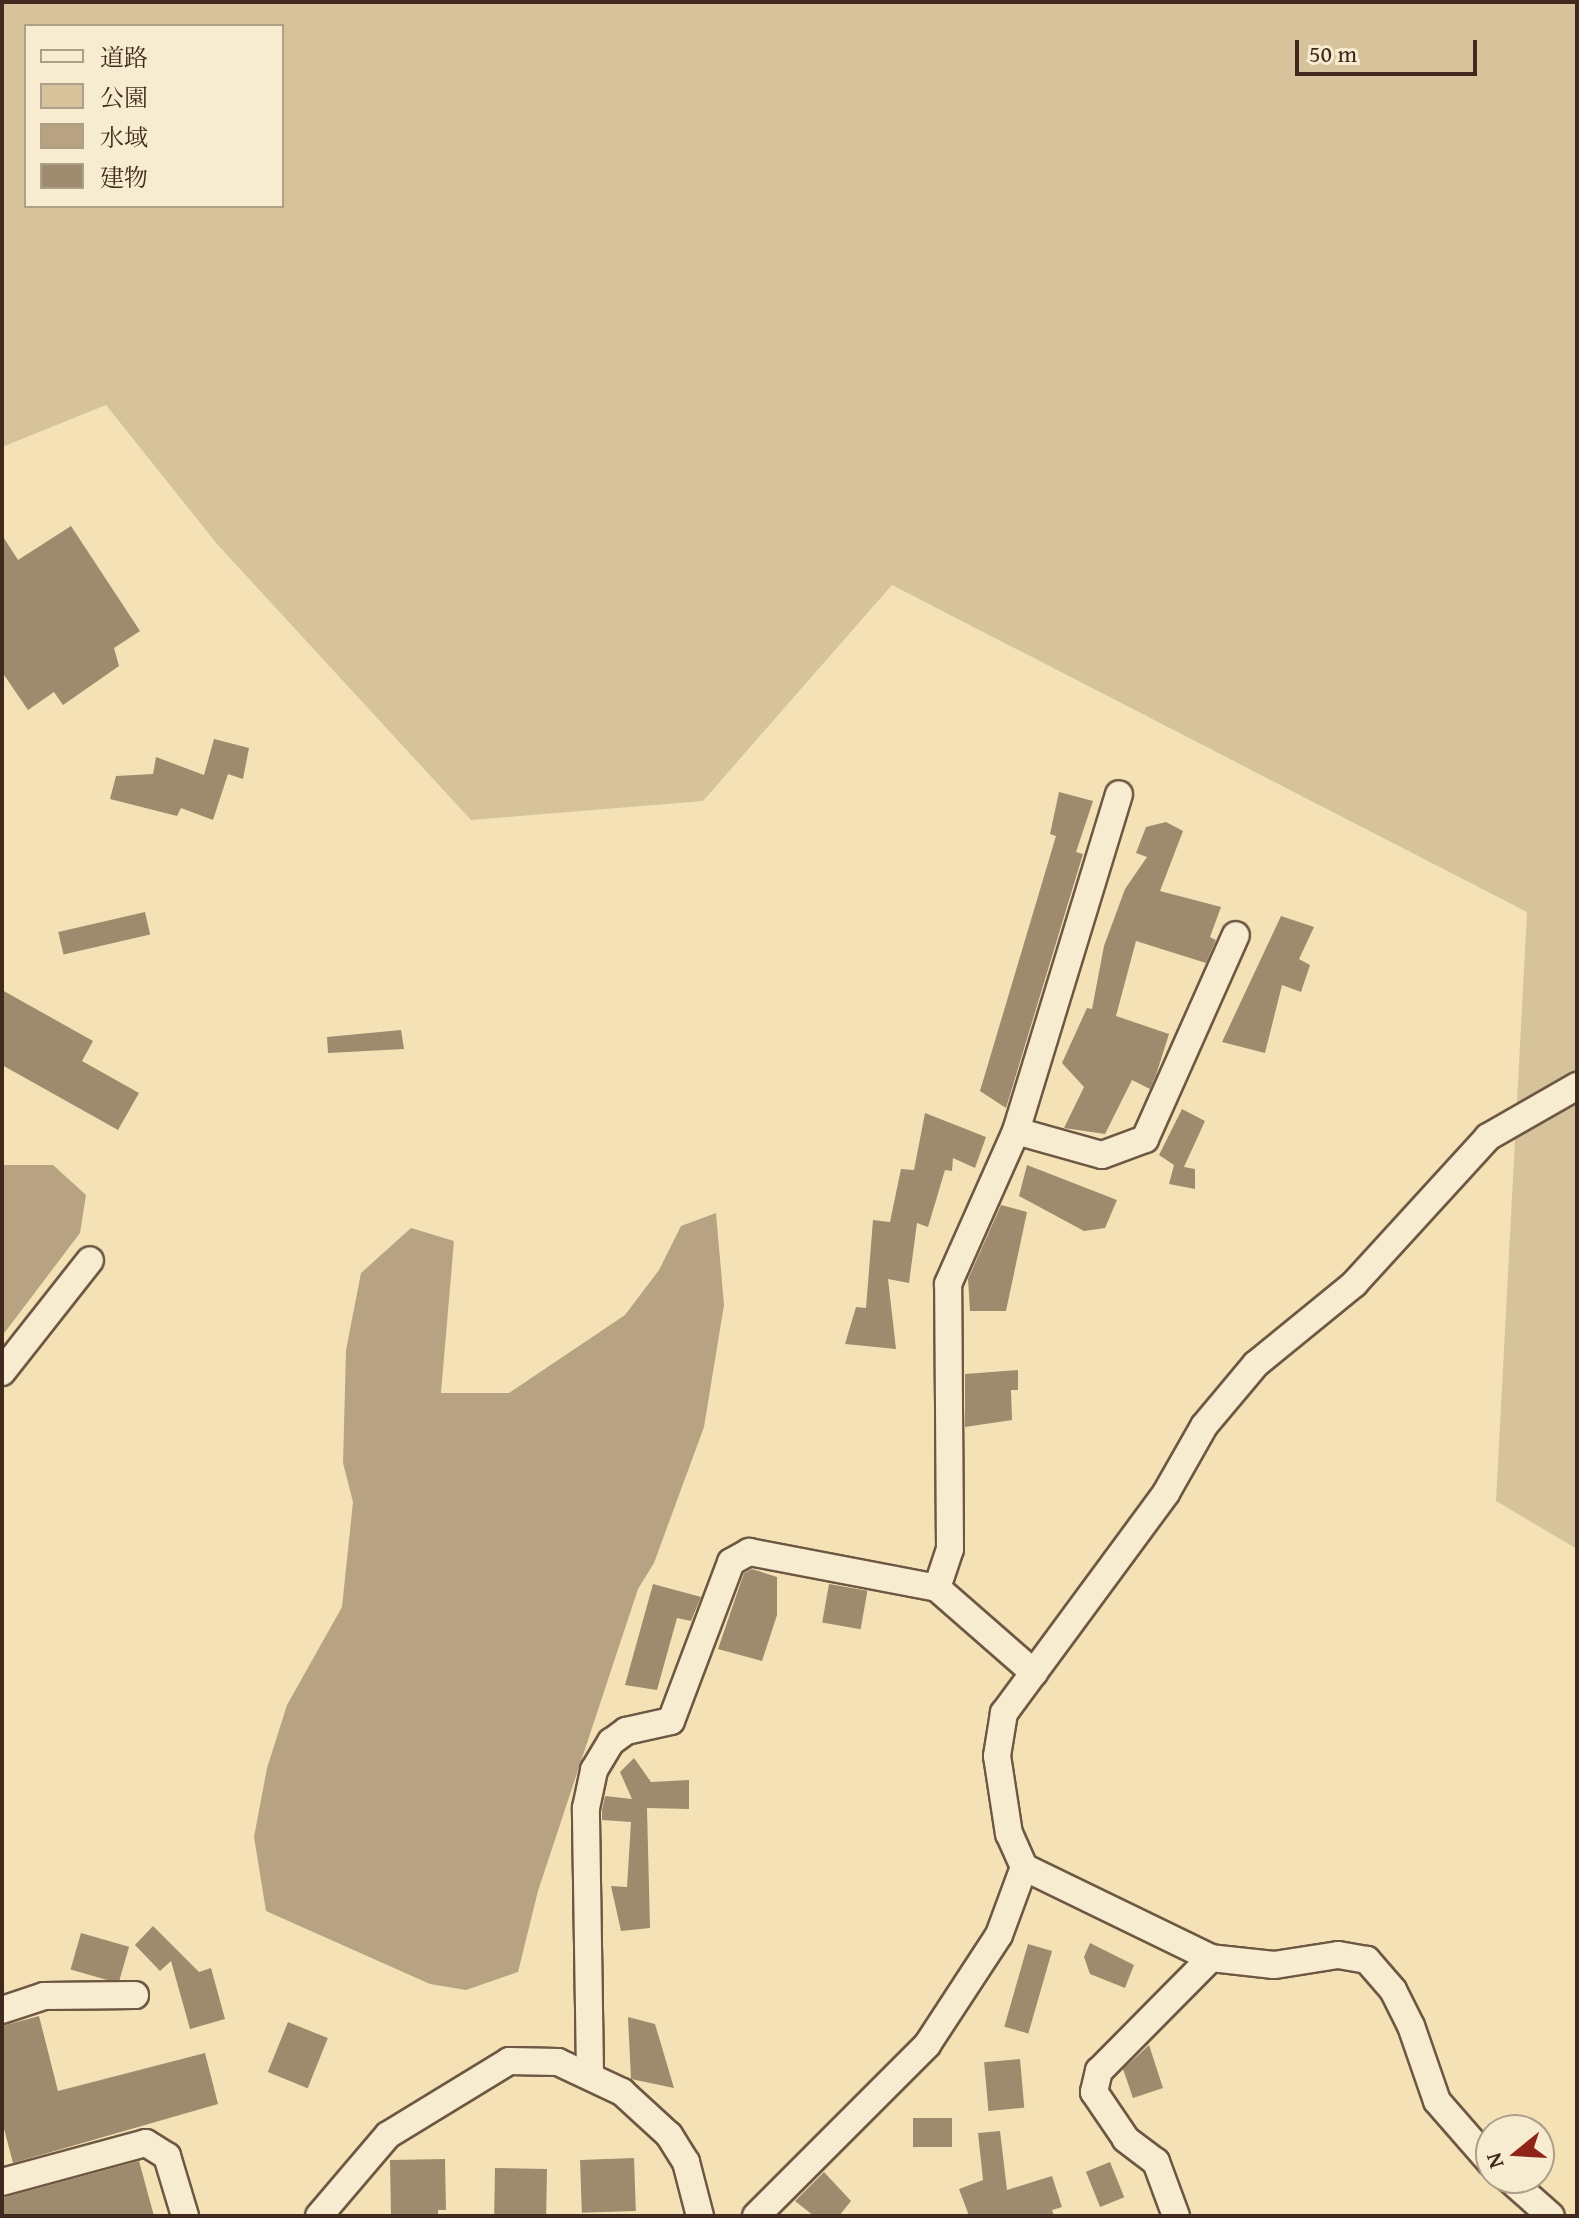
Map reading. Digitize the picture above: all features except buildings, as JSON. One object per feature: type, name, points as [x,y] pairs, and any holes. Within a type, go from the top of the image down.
[{"type":"street","points":[[937,1588],[950,1549],[948,1284],[1016,1131],[1119,794]]},
{"type":"street","points":[[1016,1131],[1102,1155],[1145,1139],[1236,935]]},
{"type":"street","points":[[1475,2145],[1437,2101],[1411,2026],[1393,1990],[1367,1960],[1338,1955],[1274,1965],[1211,1958],[1024,1867],[1009,1834],[997,1756],[1004,1713],[1166,1493],[1204,1426],[1256,1364],[1354,1284],[1488,1137],[1577,1086]]},
{"type":"street","points":[[2,1372],[90,1260]]},
{"type":"street","points":[[590,2072],[585,1856],[594,1770],[611,1742],[626,1731],[671,1721],[731,1562],[749,1552],[937,1588],[1034,1673]]},
{"type":"street","points":[[756,2216],[927,2045],[999,1935],[1024,1867]]},
{"type":"street","points":[[1176,2216],[1156,2162],[1115,2127],[1094,2092],[1099,2071],[1211,1958]]},
{"type":"street","points":[[2,2010],[44,1996],[135,1995]]},
{"type":"street","points":[[319,2216],[388,2135],[509,2061],[558,2062],[590,2072],[669,2135],[686,2162],[700,2216]]},
{"type":"street","points":[[2,2182],[146,2143],[167,2156],[185,2216]]},
{"type":"street","points":[[1526,2194],[1551,2216]]},
{"type":"green space","points":[[2,2],[1577,2],[1577,1549],[1496,1501],[1527,912],[892,585],[703,801],[471,820],[217,544],[106,405],[2,447]]},
{"type":"water","points":[[2,1165],[53,1165],[86,1195],[80,1233],[2,1336]]},
{"type":"water","points":[[716,1213],[724,1305],[704,1427],[654,1563],[638,1589],[538,1891],[518,1972],[466,1990],[430,1984],[266,1911],[254,1837],[267,1768],[287,1705],[342,1607],[353,1502],[343,1463],[346,1350],[361,1273],[411,1228],[454,1241],[441,1393],[509,1393],[625,1315],[659,1270],[681,1226]]}]
